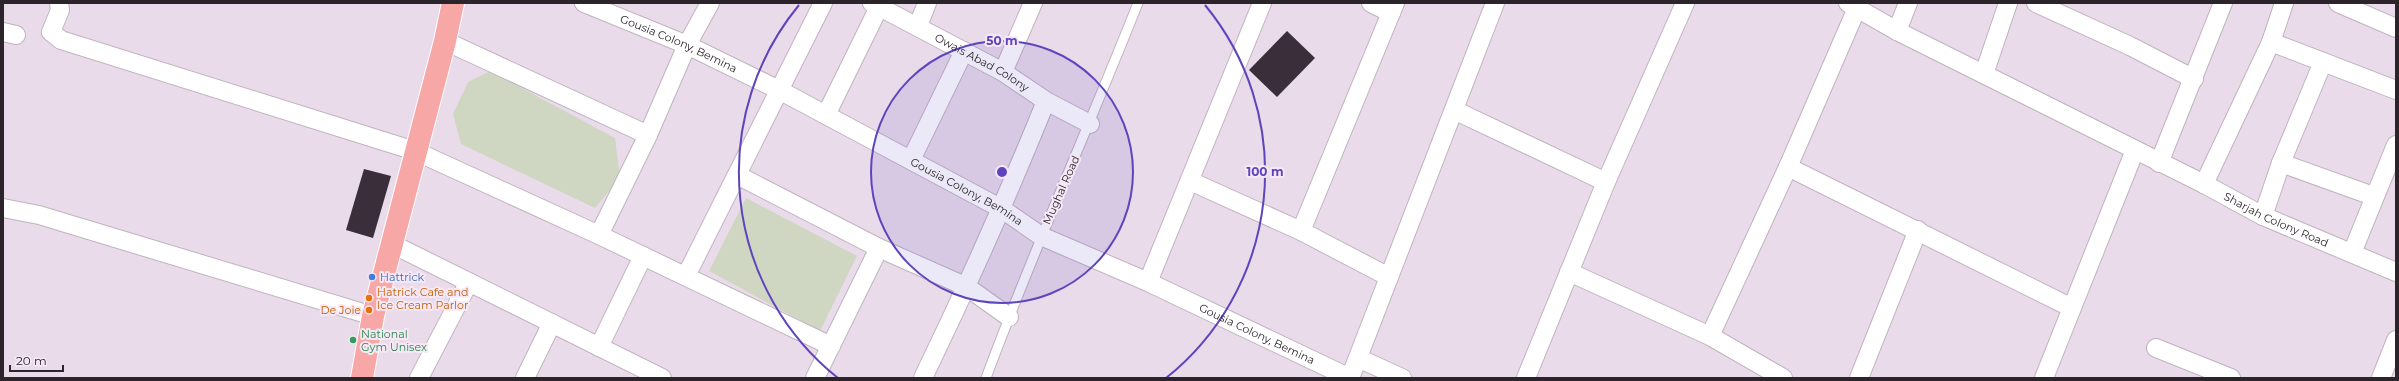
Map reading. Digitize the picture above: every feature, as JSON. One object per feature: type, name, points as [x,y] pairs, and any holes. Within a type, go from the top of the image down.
[{"type":"main road","points":[[362,378],[373,316],[445,41],[453,3]]},
{"type":"street","points":[[58,3],[60,10],[52,32],[61,40],[415,151],[644,256],[831,346]]},
{"type":"street","name":"Gousia Colony, Bemina","points":[[584,3],[604,7],[687,45],[779,90],[1002,209],[1041,236],[1148,282],[1350,378]]},
{"type":"street","points":[[599,235],[648,135],[687,45],[710,3]]},
{"type":"street","points":[[686,276],[823,3]]},
{"type":"street","points":[[918,26],[927,3]]},
{"type":"street","points":[[1003,72],[1033,3]]},
{"type":"street","points":[[1148,282],[1262,3]]},
{"type":"street","points":[[1301,231],[1393,8],[1371,3]]},
{"type":"street","points":[[1350,378],[1495,3]]},
{"type":"street","points":[[1526,378],[1606,182],[1685,3]]},
{"type":"street","points":[[1897,31],[1908,3]]},
{"type":"street","points":[[1984,74],[2008,3]]},
{"type":"street","points":[[2036,3],[2130,46],[2194,80]]},
{"type":"street","points":[[2159,163],[2224,3]]},
{"type":"street","points":[[2204,184],[2271,42],[2284,3]]},
{"type":"street","points":[[2338,3],[2396,28]]},
{"type":"street","points":[[826,115],[876,5]]},
{"type":"street","name":"Owais Abad Colony","points":[[876,5],[1003,72],[1046,101],[1090,124]]},
{"type":"street","points":[[1710,336],[1788,167],[1852,5]]},
{"type":"street","name":"Sharjah Colony Road","points":[[1852,5],[1897,31],[2159,163],[2204,184],[2263,216],[2396,272]]},
{"type":"street","points":[[445,41],[648,135]]},
{"type":"street","points":[[2271,42],[2396,90]]},
{"type":"street","points":[[911,160],[964,51]]},
{"type":"street","points":[[2263,216],[2280,163],[2323,62]]},
{"type":"street","points":[[923,378],[967,287],[1002,209],[1046,101]]},
{"type":"street","points":[[1454,110],[1606,182]]},
{"type":"street","points":[[2352,253],[2373,196],[2396,145]]},
{"type":"street","points":[[2044,378],[2070,307],[2135,150]]},
{"type":"street","points":[[2280,163],[2373,196]]},
{"type":"street","points":[[1788,167],[1918,230],[2070,307]]},
{"type":"street","points":[[737,175],[879,248],[967,287],[1009,317]]},
{"type":"street","points":[[1190,181],[1301,231],[1389,277]]},
{"type":"street","points":[[3,208],[39,215],[373,316]]},
{"type":"street","points":[[1859,378],[1918,230]]},
{"type":"street","points":[[392,244],[600,347],[636,372],[662,378]]},
{"type":"street","points":[[815,378],[879,248]]},
{"type":"street","points":[[600,347],[644,256]]},
{"type":"street","points":[[1569,272],[1710,336],[1783,378]]},
{"type":"street","points":[[419,378],[469,282]]},
{"type":"street","points":[[525,378],[552,323]]},
{"type":"street","points":[[2381,378],[2396,340]]},
{"type":"street","points":[[2156,348],[2231,378]]},
{"type":"street","points":[[1358,358],[1402,378]]},
{"type":"lane","name":"Mughal Road","points":[[986,378],[1041,236],[1090,124],[1138,3]]},
{"type":"green space","points":[[490,71],[615,138],[620,178],[595,208],[461,144],[453,114],[468,82]]},
{"type":"green space","points":[[746,198],[857,256],[820,331],[709,271]]},
{"type":"building","points":[[1287,31],[1315,58],[1277,97],[1249,70]]},
{"type":"building","points":[[364,169],[391,176],[373,238],[346,230]]},
{"type":"place","name":"Hattrick","points":[[372,277]]},
{"type":"place","name":"Hatrick Cafe and Ice Cream Parlor","points":[[369,298]]},
{"type":"place","name":"De Joie","points":[[369,310]]},
{"type":"place","name":"National Gym Unisex","points":[[353,340]]}]
